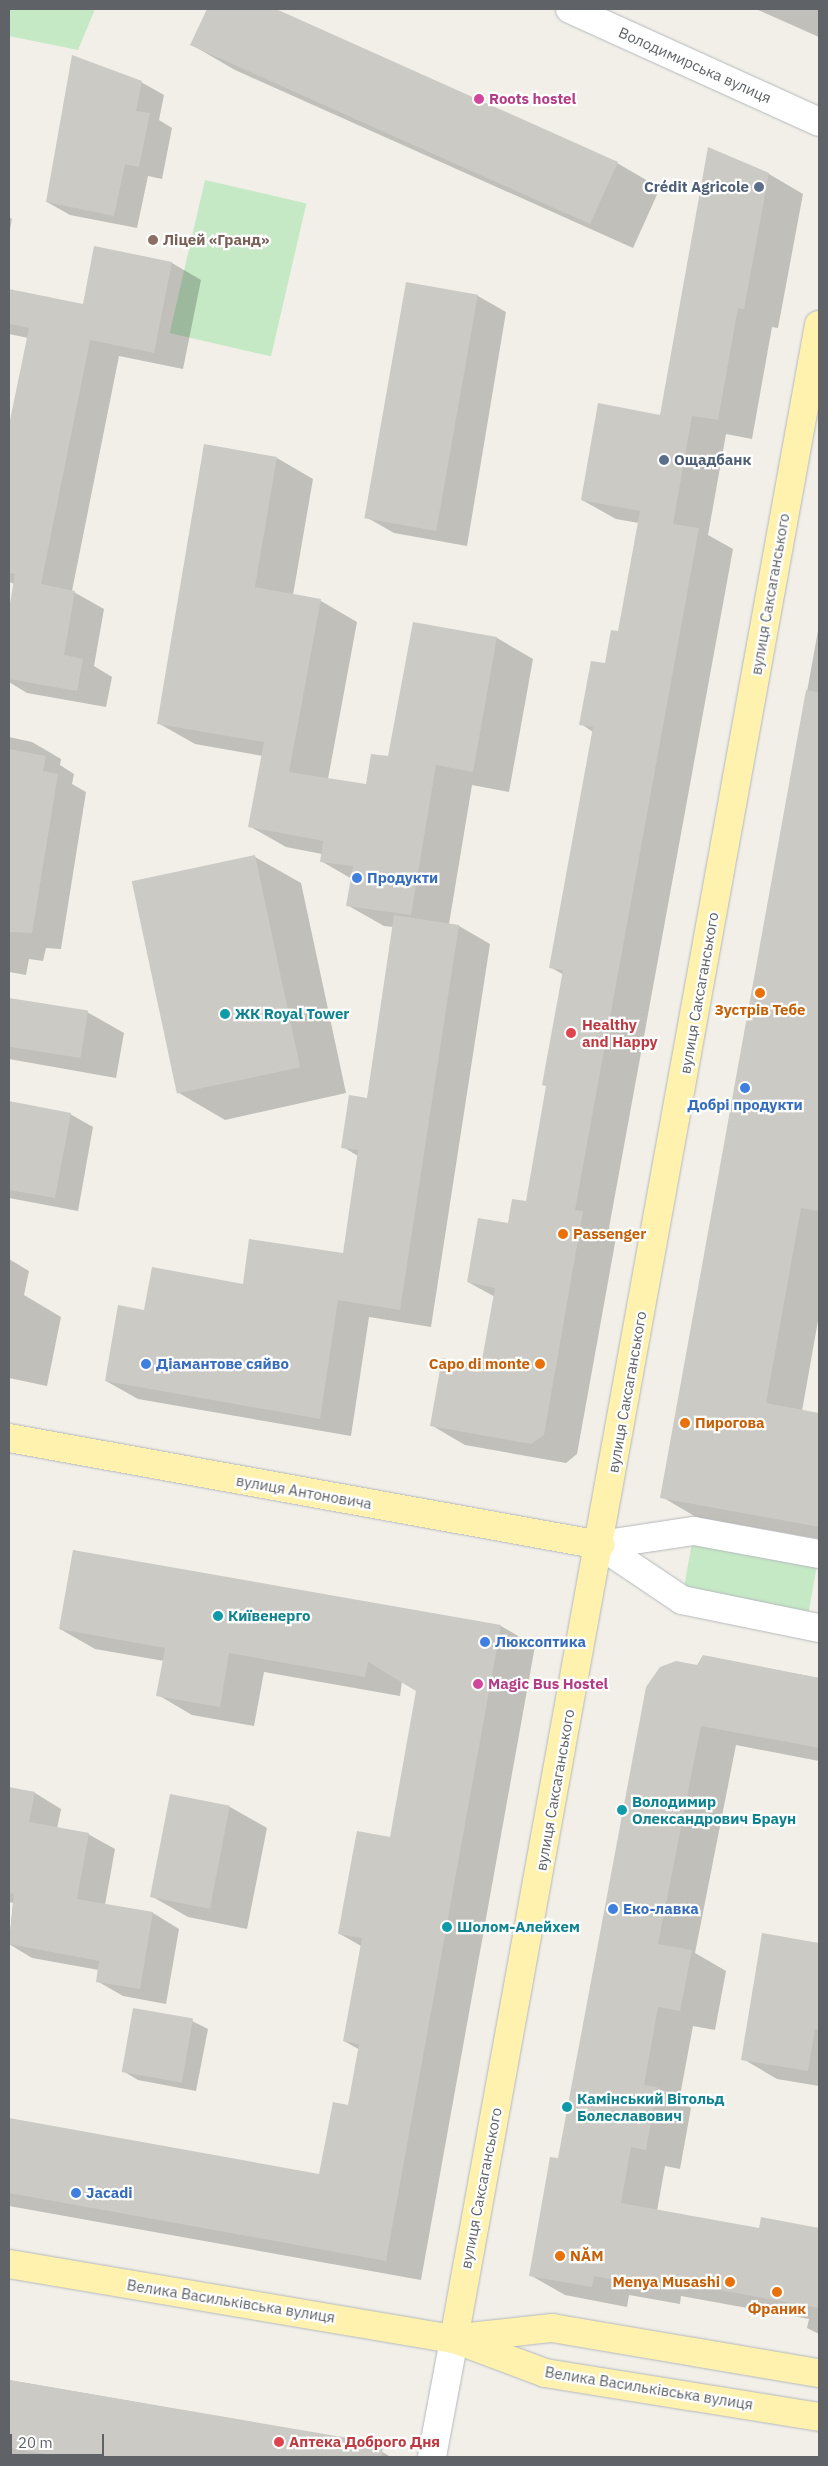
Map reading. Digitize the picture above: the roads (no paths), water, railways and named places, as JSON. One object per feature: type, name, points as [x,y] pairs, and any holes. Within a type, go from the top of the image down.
[{"type":"main road","name":"вулиця Саксаганського","points":[[454,2339],[600,1545],[819,325]]},
{"type":"main road","name":"вулиця Антоновича","points":[[9,1438],[600,1545]]},
{"type":"main road","name":"Велика Васильківська вулиця","points":[[9,2264],[454,2339],[544,2373],[819,2417]]},
{"type":"main road","name":"Велика Васильківська вулиця","points":[[454,2339],[552,2328],[819,2373]]},
{"type":"street","name":"Володимирська вулиця","points":[[570,9],[819,122]]},
{"type":"street","name":"вулиця Антоновича","points":[[600,1545],[694,1530],[819,1554]]},
{"type":"street","name":"вулиця Антоновича","points":[[600,1545],[682,1600],[819,1628]]},
{"type":"street","name":"вулиця Саксаганського","points":[[432,2457],[454,2339]]},
{"type":"place","name":"Roots hostel","points":[[479,99]]},
{"type":"place","name":"Crédit Agricole","points":[[759,187]]},
{"type":"place","name":"Ліцей «Гранд»","points":[[153,240]]},
{"type":"place","name":"Ощадбанк","points":[[664,460]]},
{"type":"place","name":"Продукти","points":[[357,878]]},
{"type":"place","name":"Зустрів Тебе","points":[[760,993]]},
{"type":"place","name":"ЖК Royal Tower","points":[[225,1014]]},
{"type":"place","name":"Healthy and Happy","points":[[571,1033]]},
{"type":"place","name":"Добрі продукти","points":[[745,1088]]},
{"type":"place","name":"Passenger","points":[[563,1234]]},
{"type":"place","name":"Діамантове сяйво","points":[[146,1364]]},
{"type":"place","name":"Capo di monte","points":[[540,1364]]},
{"type":"place","name":"Пирогова","points":[[685,1423]]},
{"type":"place","name":"Київенерго","points":[[218,1616]]},
{"type":"place","name":"Люксоптика","points":[[485,1642]]},
{"type":"place","name":"Magic Bus Hostel","points":[[478,1684]]},
{"type":"place","name":"Володимир Олександрович Браун","points":[[622,1810]]},
{"type":"place","name":"Еко-лавка","points":[[613,1909]]},
{"type":"place","name":"Шолом-Алейхем","points":[[447,1927]]},
{"type":"place","name":"Камінський Вітольд Болеславович","points":[[567,2107]]},
{"type":"place","name":"Jacadi","points":[[76,2193]]},
{"type":"place","name":"NĂM","points":[[560,2256]]},
{"type":"place","name":"Menya Musashi","points":[[730,2282]]},
{"type":"place","name":"Франик","points":[[777,2292]]},
{"type":"place","name":"Аптека Доброго Дня","points":[[279,2442]]}]
